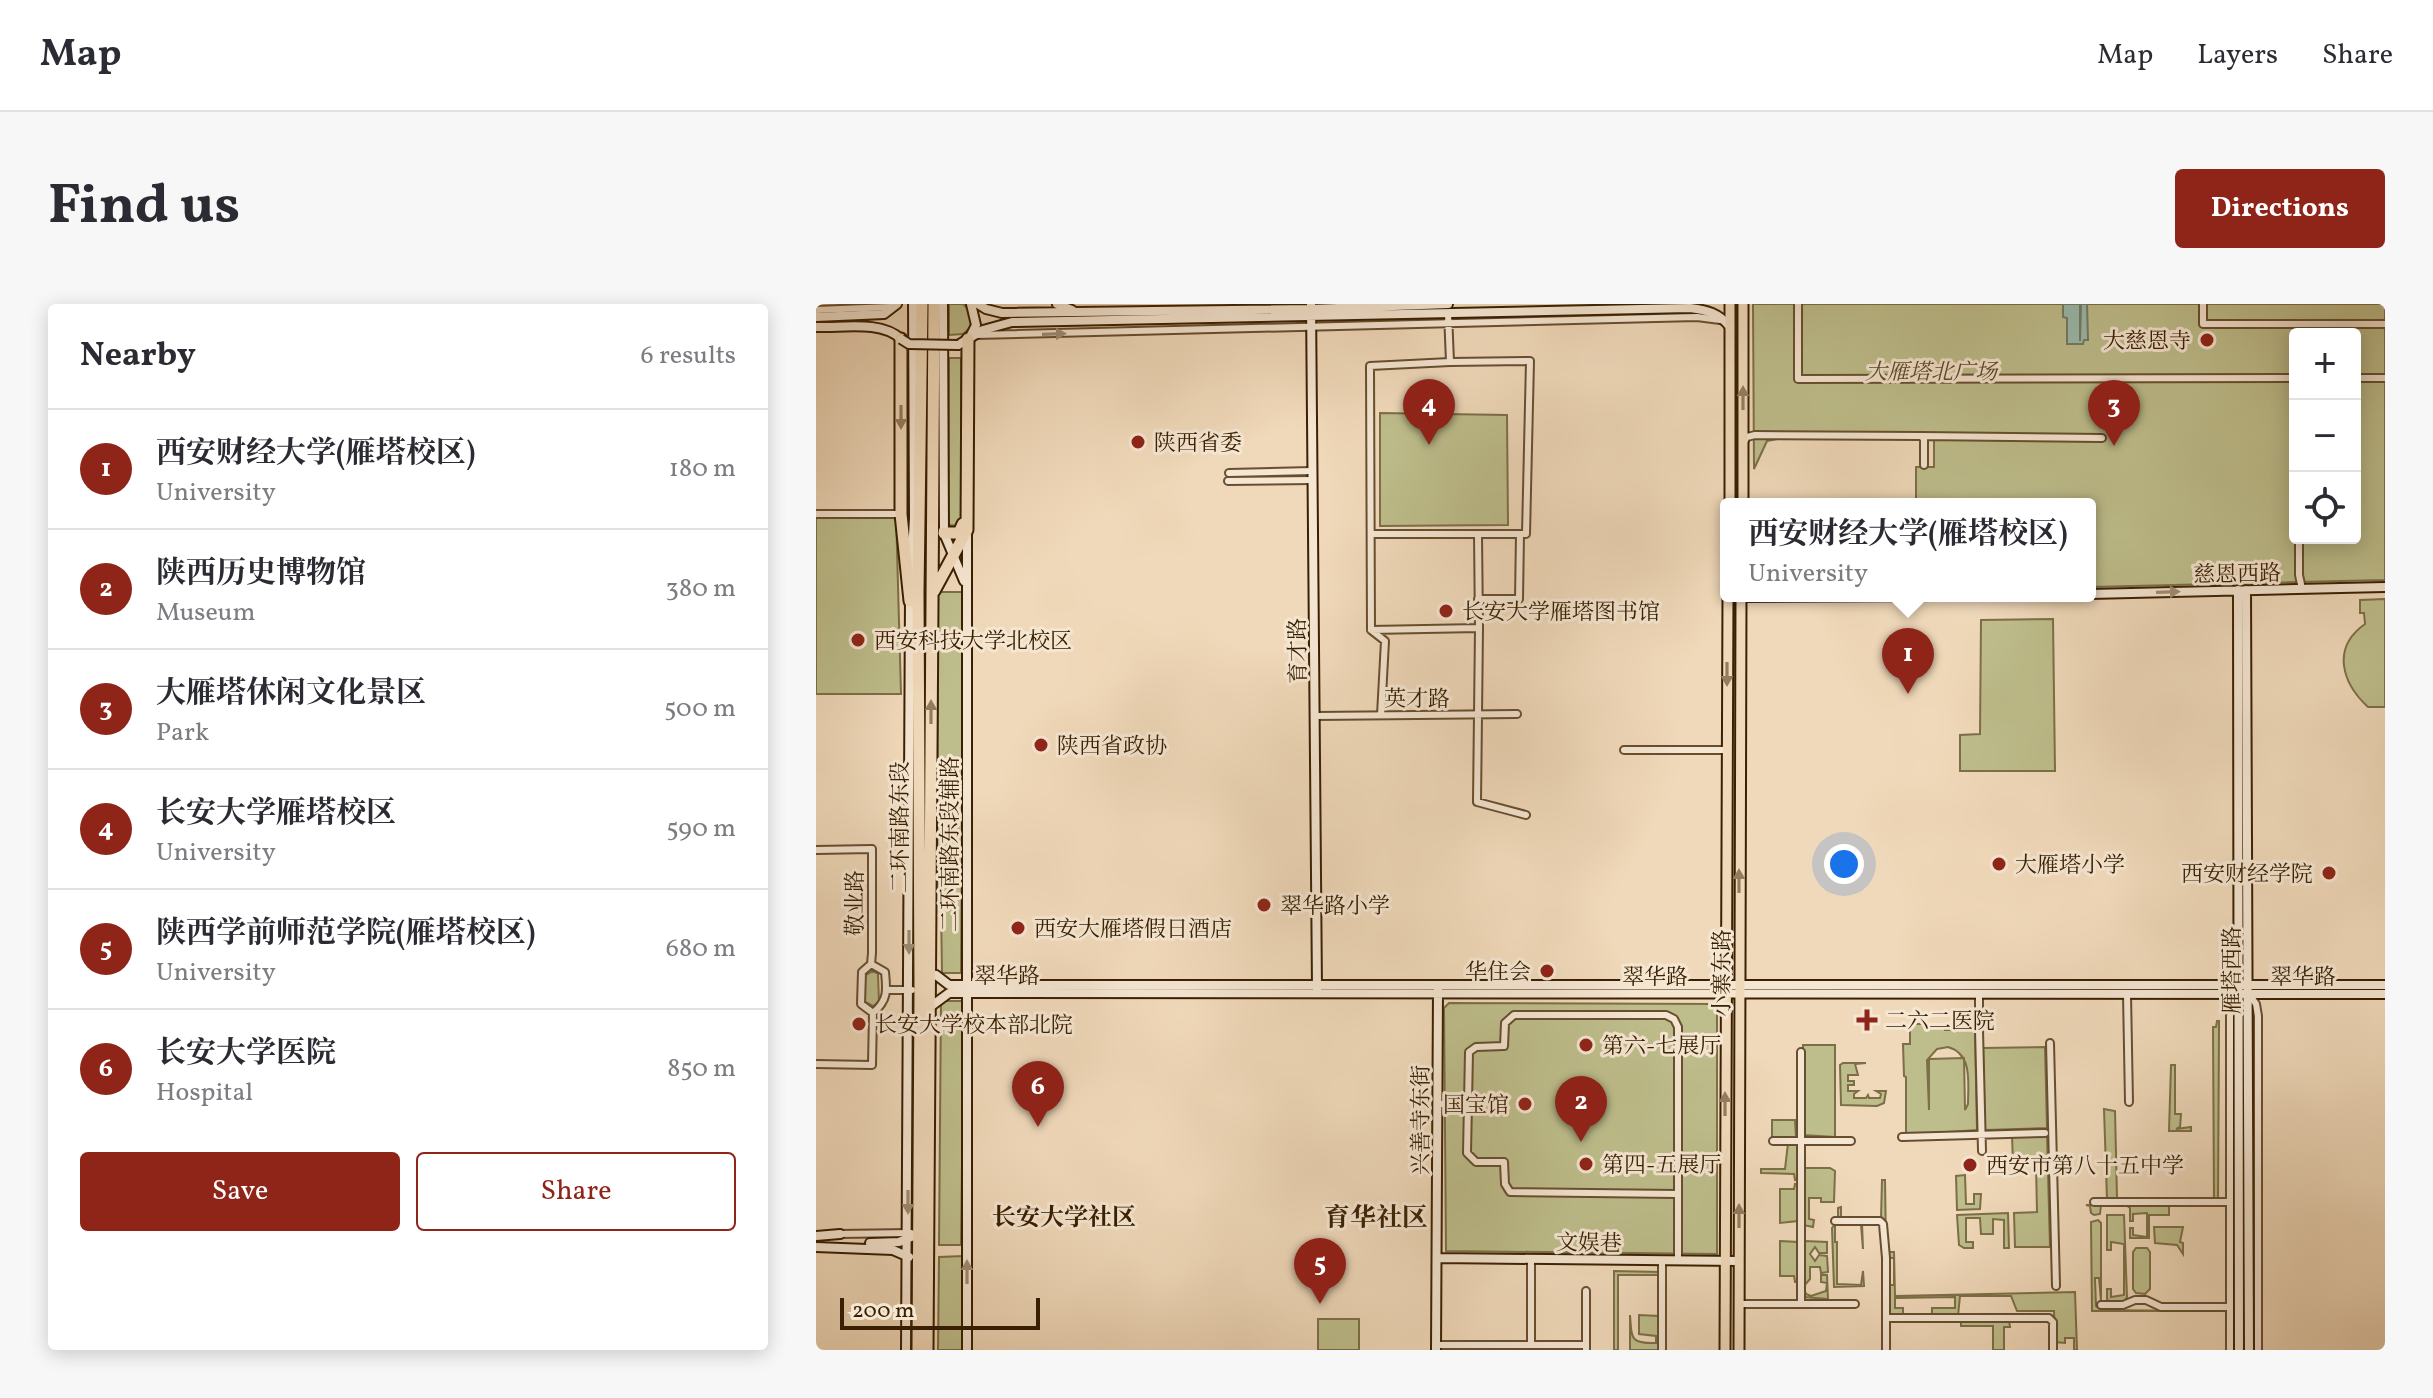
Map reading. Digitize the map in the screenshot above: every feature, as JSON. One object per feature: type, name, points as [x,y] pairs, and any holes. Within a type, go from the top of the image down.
[{"type":"highway","name":"二环南路东段","points":[[918,1350],[918,1275],[911,1235],[922,304]]},
{"type":"highway","name":"二环南路东段","points":[[927,1350],[933,1005],[930,881],[934,304]]},
{"type":"highway","points":[[901,339],[901,514],[910,601]]},
{"type":"highway","points":[[944,533],[959,533],[963,527],[964,357],[968,340]]},
{"type":"highway","points":[[932,595],[967,530],[968,340]]},
{"type":"highway","points":[[930,881],[936,920],[933,1005],[934,1350]]},
{"type":"main road","points":[[816,317],[884,314],[897,304]]},
{"type":"main road","points":[[913,304],[914,518],[910,601],[914,989]]},
{"type":"main road","points":[[943,304],[944,533]]},
{"type":"main road","points":[[968,340],[976,325],[971,304]]},
{"type":"main road","points":[[978,304],[1002,313],[1311,314]]},
{"type":"main road","points":[[1057,304],[1077,311]]},
{"type":"main road","points":[[1730,304],[1730,498]]},
{"type":"main road","points":[[1743,304],[1743,498]]},
{"type":"main road","points":[[816,327],[887,329],[909,344],[968,340],[999,324],[1012,322],[1690,308],[1713,312],[1730,327]]},
{"type":"main road","name":"育才路","points":[[1311,314],[1317,990]]},
{"type":"main road","points":[[933,514],[953,553],[967,594]]},
{"type":"main road","name":"二环南路东段辅路","points":[[967,530],[967,1350]]},
{"type":"main road","name":"慈恩西路","points":[[2096,594],[2385,587]]},
{"type":"main road","name":"雁塔西路","points":[[2239,1350],[2242,590]]},
{"type":"main road","name":"雁塔西路","points":[[2242,590],[2249,990],[2249,1350]]},
{"type":"main road","name":"小寨东路","points":[[1725,1350],[1728,602]]},
{"type":"main road","name":"小寨东路","points":[[1739,1350],[1741,602]]},
{"type":"main road","name":"翠华路","points":[[936,975],[949,985],[968,989],[2249,990],[2385,994]]},
{"type":"main road","name":"翠华路","points":[[2249,990],[2385,985]]},
{"type":"main road","name":"翠华路","points":[[933,1005],[949,993],[968,989]]},
{"type":"main road","name":"兴善寺东街","points":[[1436,1348],[1438,990]]},
{"type":"main road","name":"翠华路","points":[[1739,990],[2127,994],[2239,990]]},
{"type":"main road","points":[[816,1234],[840,1234]]},
{"type":"main road","points":[[816,1245],[881,1243],[911,1235],[906,1350]]},
{"type":"main road","points":[[816,1245],[893,1250],[908,1255],[918,1275]]},
{"type":"main road","name":"文娱巷","points":[[1438,1258],[1739,1261]]},
{"type":"street","points":[[816,310],[881,309],[897,304]]},
{"type":"street","points":[[1798,304],[1798,379],[2289,378]]},
{"type":"street","points":[[2203,304],[2203,324],[2385,324]]},
{"type":"street","points":[[1311,314],[1448,313],[1450,362]]},
{"type":"street","points":[[1371,534],[1526,534],[1530,361],[1370,366],[1371,630]]},
{"type":"street","points":[[2361,378],[2385,378]]},
{"type":"street","points":[[1743,445],[1747,437],[1755,435],[2102,438]]},
{"type":"street","points":[[1921,436],[1924,439],[1924,465]]},
{"type":"street","points":[[1229,477],[1312,475]]},
{"type":"street","points":[[816,514],[901,514]]},
{"type":"street","points":[[1478,534],[1477,802],[1526,815]]},
{"type":"street","points":[[1478,599],[1519,599],[1520,534]]},
{"type":"street","points":[[2299,544],[2302,589]]},
{"type":"street","points":[[1371,630],[1479,628]]},
{"type":"street","points":[[1371,630],[1385,641],[1381,715]]},
{"type":"street","name":"英才路","points":[[1316,716],[1517,714]]},
{"type":"street","points":[[1624,750],[1727,750]]},
{"type":"street","name":"敬业路","points":[[816,850],[872,849],[871,964],[862,972],[861,1004],[873,1013],[872,1065],[816,1064]]},
{"type":"street","name":"敬业路","points":[[871,964],[885,972],[887,990]]},
{"type":"street","points":[[873,1013],[886,1000],[887,990],[914,989]]},
{"type":"street","points":[[2230,1350],[2230,1016],[2239,990]]},
{"type":"street","points":[[2249,990],[2258,1016],[2258,1350]]},
{"type":"street","points":[[1979,994],[1979,1011]]},
{"type":"street","points":[[2127,994],[2129,1102]]},
{"type":"street","points":[[1678,1194],[1512,1193],[1505,1184],[1504,1162],[1476,1162],[1469,1157],[1469,1052],[1479,1046],[1504,1046],[1505,1025],[1512,1016],[1670,1016],[1678,1027],[1678,1194],[1678,1261]]},
{"type":"street","points":[[1979,1030],[1982,1151]]},
{"type":"street","points":[[2050,1043],[2056,1286]]},
{"type":"street","points":[[1801,1052],[1801,1304]]},
{"type":"street","points":[[1438,1104],[1478,1104]]},
{"type":"street","points":[[1902,1137],[2045,1133]]},
{"type":"street","points":[[1773,1141],[1851,1141]]},
{"type":"street","points":[[2094,1202],[2230,1202]]},
{"type":"street","points":[[1835,1221],[1880,1221],[1883,1224],[1886,1350]]},
{"type":"street","points":[[840,1234],[911,1235]]},
{"type":"street","points":[[1531,1259],[1531,1345]]},
{"type":"street","points":[[1662,1260],[1662,1350]]},
{"type":"street","points":[[1436,1348],[1531,1345],[1586,1348],[1586,1291]]},
{"type":"street","points":[[2101,1305],[2123,1305],[2146,1300],[2161,1307],[2230,1307]]},
{"type":"street","points":[[1739,1304],[1855,1304]]},
{"type":"street","points":[[1886,1318],[2048,1318],[2053,1322],[2053,1350]]},
{"type":"green space","points":[[949,304],[963,304],[970,311],[971,327],[963,334],[949,335]]},
{"type":"green space","name":"大雁塔北广场","points":[[1753,304],[2385,304],[2385,580],[2096,587],[2096,498],[1916,498],[1916,467],[1934,467],[1934,437],[1782,435],[1782,438],[1767,441],[1754,469]]},
{"type":"green space","points":[[949,358],[961,358],[959,526],[948,525]]},
{"type":"green space","points":[[1380,413],[1507,415],[1508,525],[1380,526]]},
{"type":"green space","name":"西安科技大学北校区","points":[[896,513],[901,694],[816,694],[816,514]]},
{"type":"green space","points":[[938,592],[964,592],[961,973],[942,973],[937,876]]},
{"type":"green space","points":[[2385,599],[2385,707],[2368,707],[2347,677],[2344,654],[2354,633],[2365,624],[2364,613],[2360,613],[2360,600]]},
{"type":"green space","points":[[2053,619],[2055,771],[1960,771],[1960,735],[1980,734],[1981,620]]},
{"type":"green space","points":[[873,971],[878,974],[879,1003],[873,1006],[864,1001],[864,976]]},
{"type":"green space","points":[[941,1001],[964,1001],[961,1245],[939,1245]]},
{"type":"green space","points":[[1449,1003],[1717,1004],[1717,1254],[1446,1251],[1444,1008]]},
{"type":"green space","points":[[2252,1013],[2256,1013],[2256,1216],[2252,1216]]},
{"type":"green space","points":[[2217,1021],[2218,1200],[2214,1200],[2213,1027],[2216,1027]]},
{"type":"green space","points":[[1910,1024],[1952,1024],[1945,1026],[1945,1030],[1975,1030],[1977,1130],[1906,1135],[1903,1044],[1910,1044]],"holes":[[[1948,1047],[1963,1058],[1929,1059],[1929,1110],[1927,1060],[1937,1049]],[[1964,1060],[1968,1087],[1965,1110]]]},
{"type":"green space","points":[[1803,1045],[1835,1045],[1835,1137],[1803,1135]]},
{"type":"green space","points":[[2045,1047],[2047,1128],[1985,1130],[1983,1048]]},
{"type":"green space","points":[[1866,1063],[1855,1064],[1858,1075],[1848,1075],[1848,1081],[1854,1081],[1854,1085],[1848,1085],[1848,1091],[1858,1091],[1854,1098],[1866,1098],[1868,1095],[1869,1098],[1880,1098],[1881,1094],[1876,1091],[1886,1091],[1884,1103],[1877,1106],[1841,1105],[1840,1065]]},
{"type":"green space","points":[[2171,1065],[2175,1065],[2175,1114],[2181,1114],[2180,1127],[2176,1129],[2191,1127],[2191,1131],[2169,1131]]},
{"type":"green space","points":[[2104,1109],[2115,1111],[2115,1199],[2107,1199]]},
{"type":"green space","points":[[1772,1120],[1795,1120],[1796,1138],[1772,1139]]},
{"type":"green space","points":[[2047,1134],[2050,1247],[2015,1247],[2014,1213],[2037,1212],[2036,1165],[2013,1165],[2012,1135]]},
{"type":"green space","points":[[1788,1143],[1798,1144],[1798,1179],[1795,1180],[1794,1174],[1761,1173],[1761,1169],[1785,1169]]},
{"type":"green space","points":[[1830,1168],[1835,1171],[1834,1202],[1809,1198],[1809,1219],[1814,1220],[1813,1227],[1803,1225],[1803,1170]]},
{"type":"green space","points":[[1965,1175],[1966,1204],[1974,1204],[1974,1194],[1981,1194],[1980,1209],[1957,1210],[1956,1176]]},
{"type":"green space","points":[[1882,1180],[1885,1180],[1886,1230],[1885,1220],[1840,1220],[1838,1208],[1841,1207],[1841,1219],[1881,1219]]},
{"type":"green space","points":[[1795,1184],[1799,1185],[1798,1221],[1780,1223],[1780,1189],[1794,1189]]},
{"type":"green space","points":[[2086,1205],[2101,1205],[2100,1214],[2094,1215],[2090,1206]]},
{"type":"green space","points":[[2126,1205],[2169,1205],[2169,1215],[2149,1215],[2149,1238],[2130,1238],[2130,1228],[2133,1228],[2133,1235],[2147,1237],[2147,1213],[2133,1214],[2133,1221],[2130,1221],[2130,1208]]},
{"type":"green space","points":[[2008,1213],[2009,1248],[2004,1248],[2004,1220],[1993,1219],[1993,1234],[1981,1234],[1980,1218],[1966,1218],[1966,1242],[1973,1242],[1973,1248],[1959,1245],[1957,1215]]},
{"type":"green space","points":[[2107,1215],[2124,1215],[2127,1297],[2124,1303],[2110,1303],[2107,1299],[2107,1289],[2111,1289],[2111,1297],[2124,1295],[2124,1244],[2111,1242],[2111,1250],[2107,1250]]},
{"type":"green space","points":[[2098,1220],[2101,1223],[2101,1301],[2099,1278],[2095,1278],[2096,1306],[2101,1310],[2187,1311],[2092,1311],[2091,1222]]},
{"type":"green space","points":[[1862,1223],[1863,1249],[1861,1225],[1835,1224]]},
{"type":"green space","points":[[1835,1224],[1837,1284],[1861,1285],[1863,1271],[1864,1286],[1834,1287],[1832,1228]]},
{"type":"green space","points":[[2154,1227],[2183,1227],[2180,1242],[2183,1243],[2183,1254],[2177,1245],[2155,1243]]},
{"type":"green space","points":[[1780,1241],[1798,1242],[1798,1282],[1795,1282],[1794,1276],[1780,1276]]},
{"type":"green space","points":[[1803,1242],[1827,1242],[1827,1253],[1819,1253],[1815,1247],[1810,1254],[1815,1261],[1819,1255],[1827,1256],[1828,1272],[1821,1273],[1820,1267],[1810,1267],[1810,1279],[1803,1287]]},
{"type":"green space","points":[[2136,1248],[2147,1248],[2150,1252],[2150,1289],[2145,1294],[2136,1293],[2133,1289],[2133,1252]]},
{"type":"green space","points":[[1887,1250],[1894,1252],[1895,1296],[2075,1292],[2077,1350],[2074,1350],[2074,1338],[2065,1338],[2065,1343],[2055,1342],[2054,1311],[2017,1311],[2011,1296],[1960,1296],[1958,1316],[1932,1314],[1932,1308],[1955,1308],[1955,1297],[1895,1298],[1895,1308],[1903,1308],[1903,1315],[1889,1316],[1888,1285],[1894,1285],[1894,1258],[1888,1258]]},
{"type":"green space","points":[[963,1256],[962,1350],[938,1350],[939,1257]]},
{"type":"green space","points":[[1614,1271],[1660,1272],[1660,1275],[1618,1275],[1618,1350],[1614,1350]]},
{"type":"green space","points":[[1821,1275],[1827,1275],[1828,1299],[1803,1297],[1803,1287],[1806,1294],[1811,1296],[1826,1291],[1827,1283],[1821,1282]]},
{"type":"green space","points":[[1630,1315],[1633,1337],[1647,1343],[1656,1343],[1656,1336],[1639,1334],[1639,1315],[1659,1316],[1660,1350],[1630,1350]]},
{"type":"green space","points":[[1318,1319],[1359,1319],[1359,1350],[1318,1350]]},
{"type":"green space","points":[[1961,1320],[2009,1320],[2010,1327],[2004,1327],[2004,1350],[1993,1350],[1993,1326],[1961,1326]]},
{"type":"shaded area","points":[[2063,304],[2080,304],[2080,341],[2081,304],[2087,304],[2088,340],[2084,340],[2083,344],[2067,344],[2067,318],[2063,317]]},
{"type":"tunnel","points":[[1979,1011],[1979,1030]]},
{"type":"place","name":"大慈恩寺","points":[[2207,340]]},
{"type":"place","name":"陕西省委","points":[[1138,442]]},
{"type":"place","name":"长安大学雁塔校区","points":[[1429,445]]},
{"type":"place","name":"大雁塔休闲文化景区","points":[[2114,446]]},
{"type":"place","name":"长安大学雁塔图书馆","points":[[1446,611]]},
{"type":"place","name":"西安科技大学北校区","points":[[858,640]]},
{"type":"place","name":"西安财经大学(雁塔校区)","points":[[1908,694]]},
{"type":"place","name":"陕西省政协","points":[[1041,745]]},
{"type":"place","name":"大雁塔小学","points":[[1999,864]]},
{"type":"place","name":"西安财经学院","points":[[2329,873]]},
{"type":"place","name":"翠华路小学","points":[[1264,905]]},
{"type":"place","name":"西安大雁塔假日酒店","points":[[1018,928]]},
{"type":"place","name":"华住会","points":[[1547,971]]},
{"type":"place","name":"二六二医院","points":[[1867,1020]]},
{"type":"place","name":"长安大学校本部北院","points":[[859,1024]]},
{"type":"place","name":"第六-七展厅","points":[[1586,1045]]},
{"type":"place","name":"国宝馆","points":[[1525,1104]]},
{"type":"place","name":"长安大学医院","points":[[1038,1127]]},
{"type":"place","name":"陕西历史博物馆","points":[[1581,1142]]},
{"type":"place","name":"第四-五展厅","points":[[1586,1164]]},
{"type":"place","name":"西安市第八十五中学","points":[[1970,1165]]},
{"type":"place","name":"陕西学前师范学院(雁塔校区)","points":[[1320,1304]]},
{"type":"district","name":"长安大学社区","points":[[1064,1217]]},
{"type":"district","name":"育华社区","points":[[1376,1217]]}]
